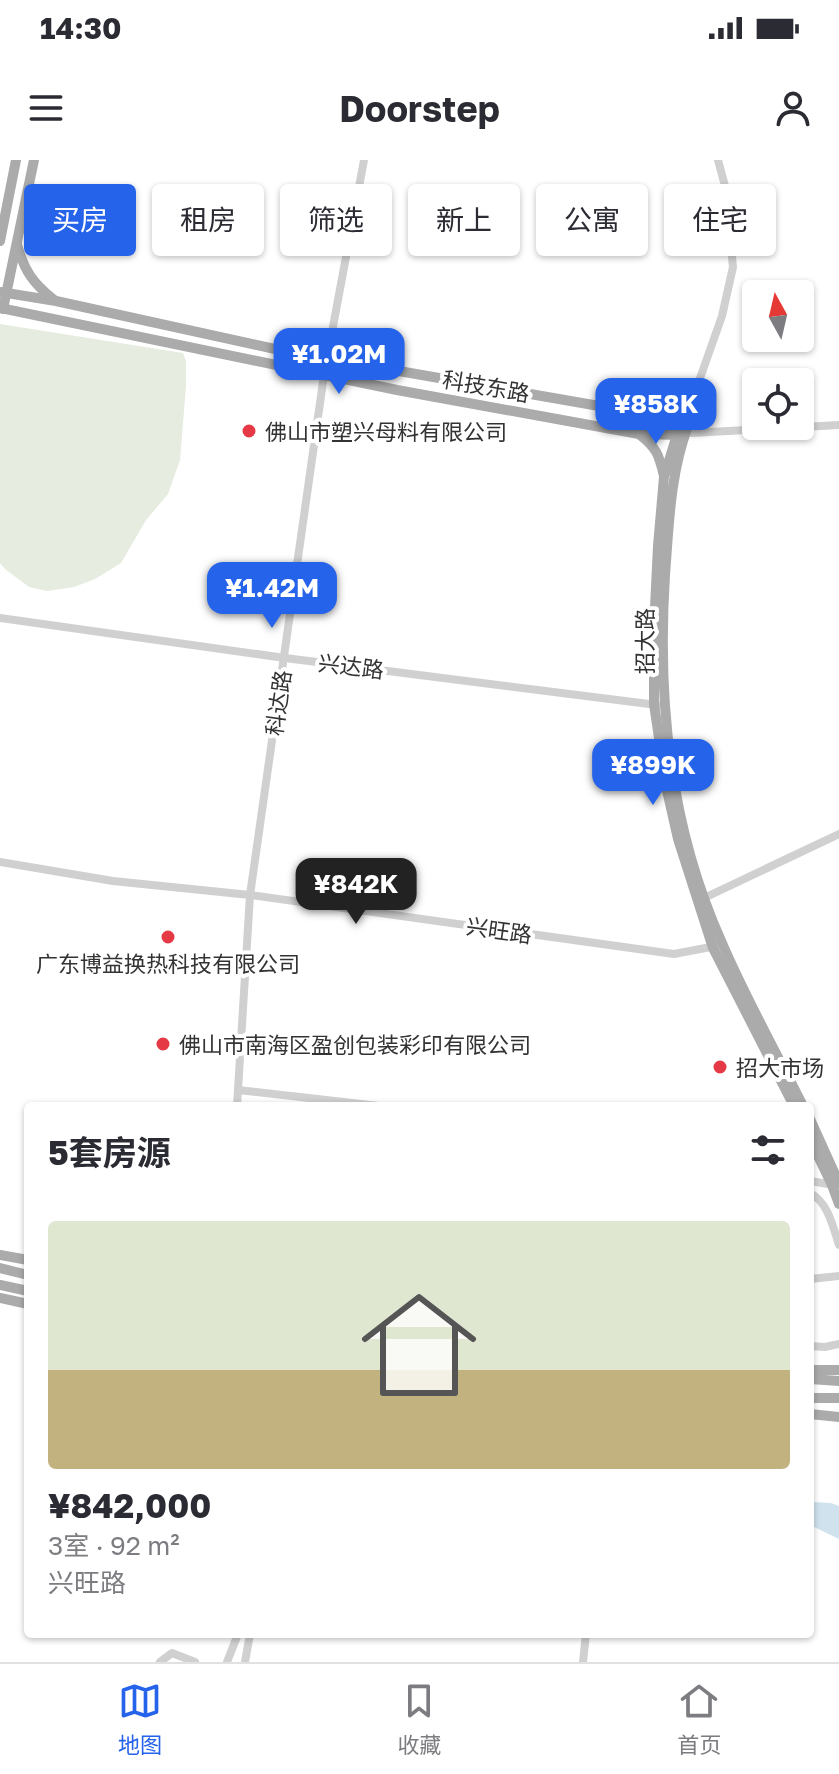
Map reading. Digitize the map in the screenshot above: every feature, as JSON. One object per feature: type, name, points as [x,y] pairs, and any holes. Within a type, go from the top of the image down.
[{"type":"main road","points":[[0,241],[16,160]]},
{"type":"main road","points":[[1,308],[34,160]]},
{"type":"main road","points":[[17,243],[29,275],[56,301]]},
{"type":"main road","points":[[4,292],[327,359],[645,414],[686,428]]},
{"type":"main road","name":"科技东路","points":[[1,308],[324,375],[639,434],[686,428]]},
{"type":"main road","points":[[645,414],[665,406],[697,383]]},
{"type":"main road","name":"招大路","points":[[686,428],[664,477],[656,574],[659,706],[666,786],[678,839],[717,945],[792,1102]]},
{"type":"main road","name":"招大路","points":[[686,428],[671,498],[659,706],[683,828],[717,945],[801,1102]]},
{"type":"main road","points":[[639,434],[651,443],[659,455],[664,477]]},
{"type":"main road","points":[[814,1129],[837,1185],[839,1204]]},
{"type":"main road","points":[[814,1146],[837,1185]]},
{"type":"main road","points":[[0,1255],[24,1259]]},
{"type":"main road","points":[[0,1268],[24,1274]]},
{"type":"main road","points":[[0,1285],[24,1290]]},
{"type":"main road","points":[[0,1298],[24,1303]]},
{"type":"main road","points":[[814,1370],[839,1370]]},
{"type":"main road","points":[[814,1379],[839,1381]]},
{"type":"main road","points":[[814,1398],[839,1398]]},
{"type":"main road","points":[[814,1414],[839,1417]]},
{"type":"street","name":"科达路","points":[[237,1102],[250,895],[324,375],[364,160]]},
{"type":"street","name":"招大路","points":[[686,428],[697,383],[722,316],[733,267],[725,186],[718,160]]},
{"type":"street","points":[[686,428],[839,425]]},
{"type":"street","name":"兴达路","points":[[0,618],[659,706]]},
{"type":"street","points":[[704,898],[839,834]]},
{"type":"street","name":"兴旺路","points":[[0,862],[113,881],[250,895],[674,954],[717,945]]},
{"type":"street","points":[[238,1090],[344,1102]]},
{"type":"street","points":[[814,1182],[837,1185]]},
{"type":"street","points":[[814,1195],[827,1211],[839,1245]]},
{"type":"street","points":[[814,1279],[839,1276]]},
{"type":"street","points":[[814,1346],[839,1344]]},
{"type":"street","points":[[227,1662],[236,1638]]},
{"type":"street","points":[[245,1662],[249,1638]]},
{"type":"street","points":[[583,1662],[586,1638]]},
{"type":"street","points":[[160,1662],[172,1653],[195,1662]]},
{"type":"shaded area","points":[[0,324],[183,353],[186,361],[180,460],[168,494],[146,520],[121,563],[95,579],[74,587],[47,591],[29,587],[0,563]]},
{"type":"water","points":[[814,1502],[839,1506],[839,1539],[814,1527]]},
{"type":"place","name":"佛山市塑兴母料有限公司","points":[[249,431]]},
{"type":"place","name":"广东博益换热科技有限公司","points":[[168,937]]},
{"type":"place","name":"佛山市南海区盈创包装彩印有限公司","points":[[163,1044]]},
{"type":"place","name":"招大市场","points":[[720,1067]]}]
